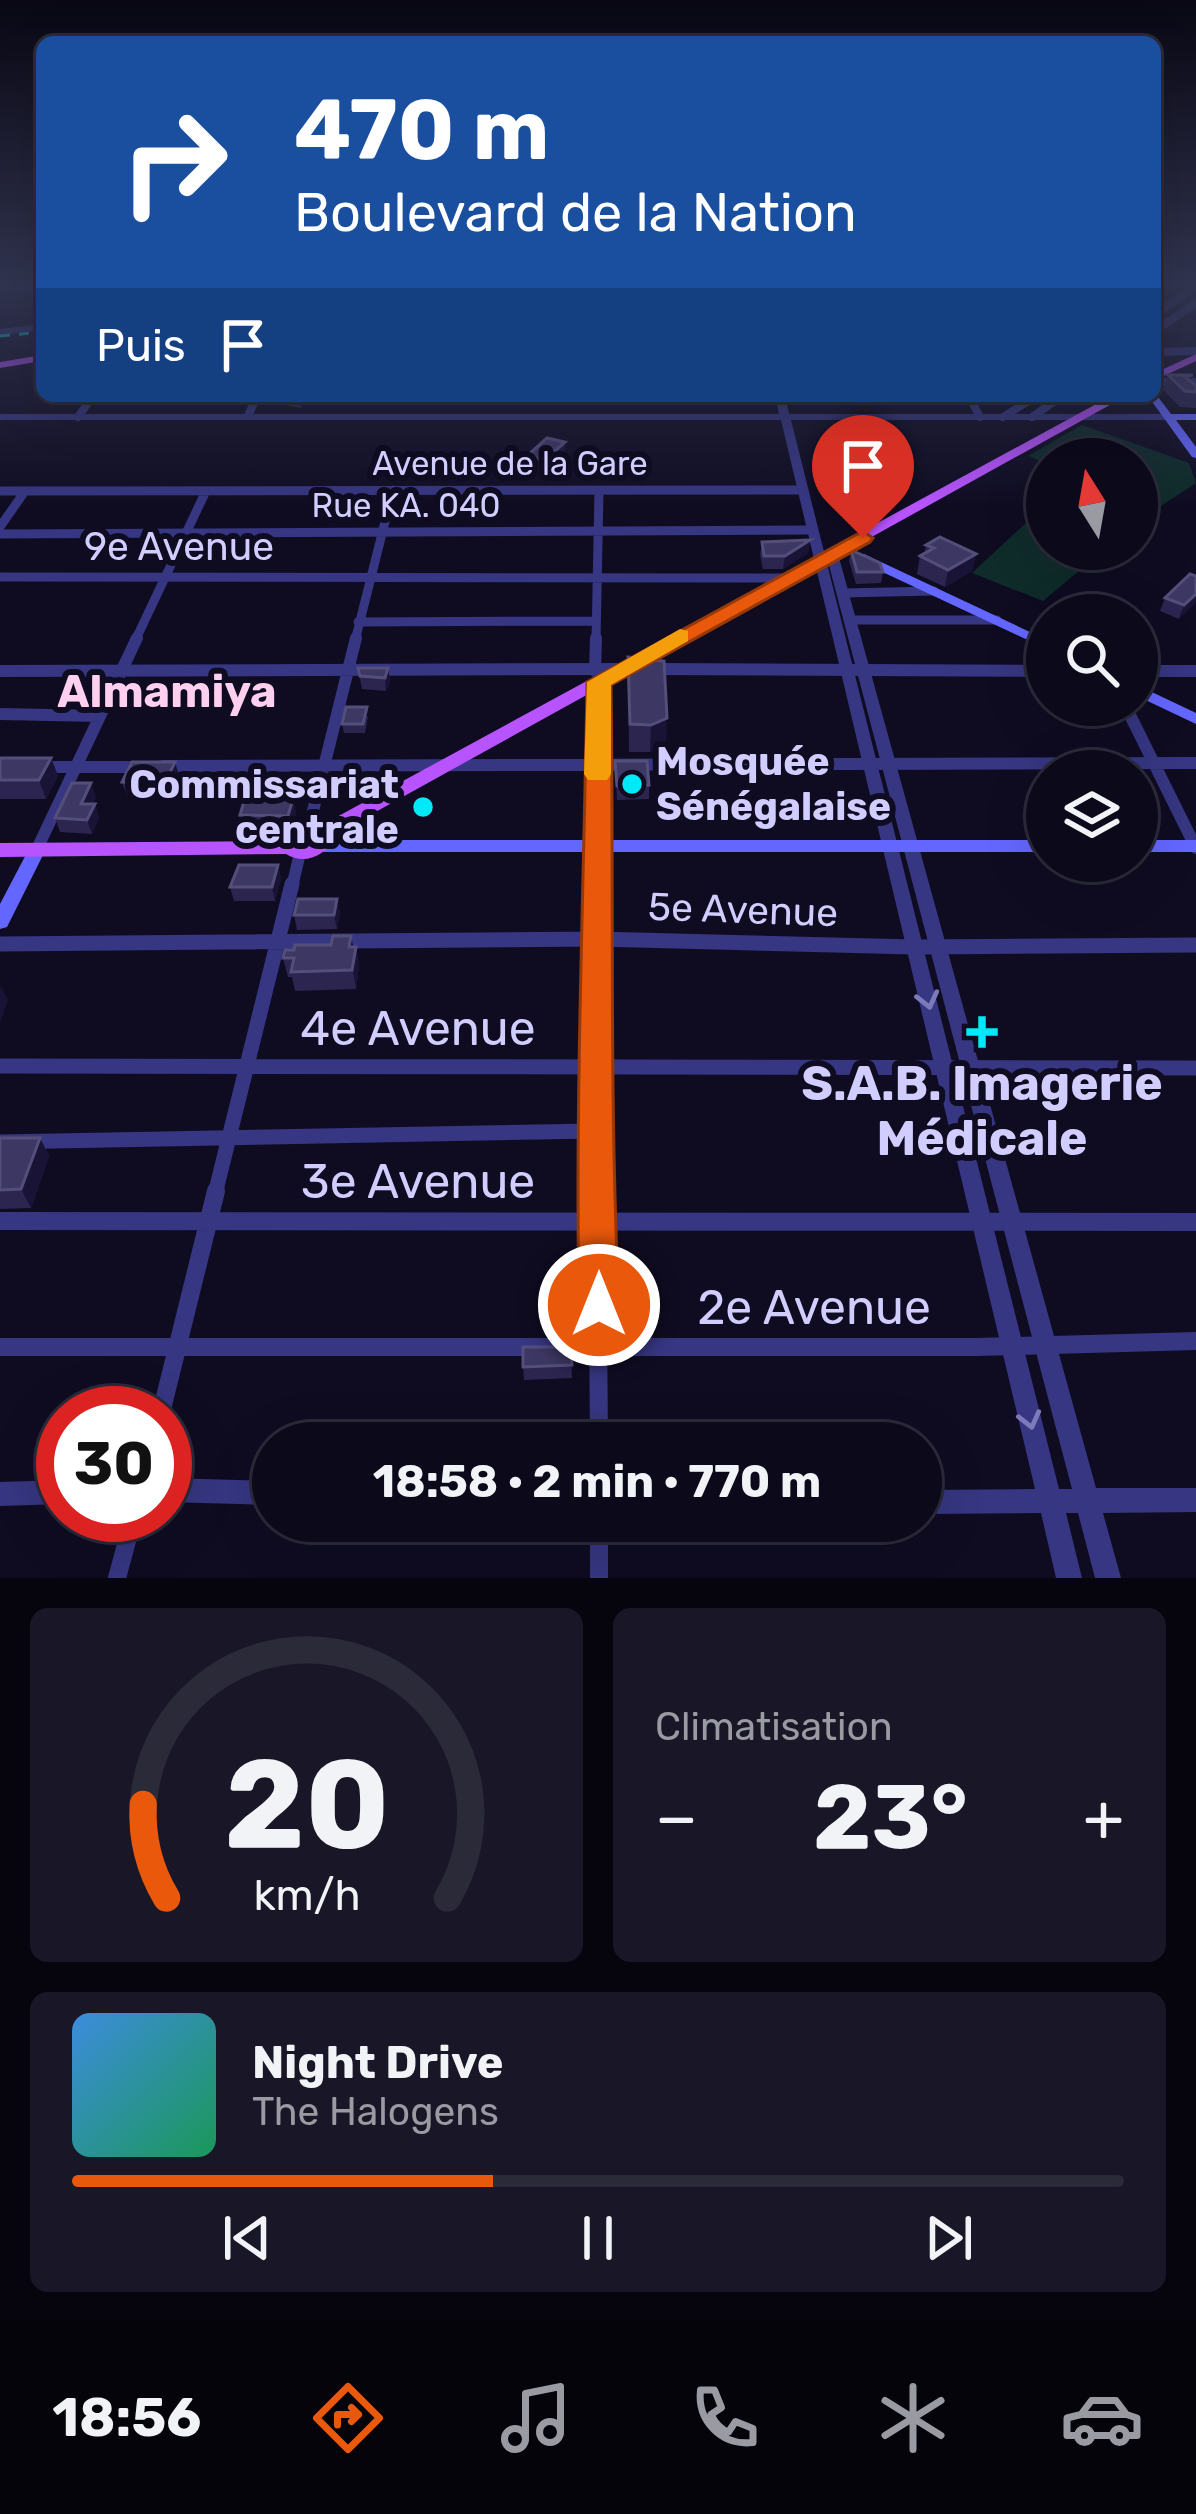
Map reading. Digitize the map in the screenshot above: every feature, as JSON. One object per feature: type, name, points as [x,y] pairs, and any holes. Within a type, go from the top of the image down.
[{"type":"main road","points":[[0,850],[296,850],[597,676],[789,578],[1109,402]]},
{"type":"main road","points":[[1157,402],[1196,454]]},
{"type":"main road","points":[[1168,417],[1196,417]]},
{"type":"main road","points":[[832,554],[934,591],[1026,634]]},
{"type":"main road","points":[[1158,700],[1196,719]]},
{"type":"main road","points":[[318,836],[597,847],[1026,846]]},
{"type":"main road","points":[[1158,846],[1196,847]]},
{"type":"main road","points":[[0,922],[37,849]]},
{"type":"street","points":[[1161,379],[1196,382]]},
{"type":"street","points":[[78,417],[89,402]]},
{"type":"street","points":[[248,416],[254,402]]},
{"type":"street","points":[[781,402],[812,530],[832,554],[849,620],[855,670]]},
{"type":"street","points":[[972,402],[980,417]]},
{"type":"street","points":[[1003,417],[1027,402]]},
{"type":"street","points":[[1032,417],[1053,402]]},
{"type":"street","points":[[0,417],[1168,417]]},
{"type":"street","points":[[318,836],[322,765],[393,490]]},
{"type":"street","name":"Avenue de la Gare","points":[[0,491],[804,490]]},
{"type":"street","points":[[0,531],[25,491]]},
{"type":"street","points":[[599,491],[598,1066],[593,1132],[599,1221],[599,1422]]},
{"type":"street","points":[[37,849],[205,493]]},
{"type":"street","name":"Rue KA. 040","points":[[0,531],[812,530]]},
{"type":"street","points":[[832,554],[879,764],[912,847],[1108,1578]]},
{"type":"street","name":"9e Avenue","points":[[0,578],[789,578]]},
{"type":"street","points":[[842,593],[934,591]]},
{"type":"street","points":[[849,620],[997,620]]},
{"type":"street","points":[[358,622],[596,621]]},
{"type":"street","points":[[618,669],[1026,671]]},
{"type":"street","points":[[0,671],[597,676]]},
{"type":"street","points":[[1158,671],[1196,671]]},
{"type":"street","points":[[0,714],[100,716]]},
{"type":"street","points":[[19,766],[1026,763]]},
{"type":"street","points":[[1158,763],[1196,763]]},
{"type":"street","points":[[879,764],[888,847],[1069,1578]]},
{"type":"street","points":[[1158,774],[1196,847]]},
{"type":"street","points":[[168,1386],[232,1138],[296,850]]},
{"type":"street","name":"5e Avenue","points":[[0,944],[597,939],[914,947],[1196,945]]},
{"type":"street","name":"4e Avenue","points":[[0,1066],[1196,1067]]},
{"type":"street","points":[[0,1142],[593,1132]]},
{"type":"street","name":"3e Avenue","points":[[0,1221],[1196,1222]]},
{"type":"street","name":"2e Avenue","points":[[0,1347],[1046,1346],[1196,1341]]},
{"type":"street","points":[[192,1491],[252,1492]]},
{"type":"street","points":[[0,1493],[36,1492]]},
{"type":"street","points":[[942,1502],[1196,1500]]},
{"type":"street","points":[[117,1578],[127,1542]]},
{"type":"street","points":[[599,1542],[599,1578]]},
{"type":"green space","points":[[1082,425],[1119,438],[1059,438]]},
{"type":"green space","points":[[1158,452],[1189,463],[1196,483],[1161,506]]},
{"type":"green space","points":[[1026,523],[1026,570],[1080,570],[1051,594],[1026,594],[972,573]]},
{"type":"building","points":[[1168,375],[1193,375],[1184,376],[1196,392],[1185,391]]},
{"type":"building","points":[[547,438],[565,442],[545,460],[527,456]]},
{"type":"building","points":[[877,503],[885,506],[866,516],[860,514]]},
{"type":"building","points":[[940,537],[976,554],[948,570],[920,556],[934,548],[926,545]]},
{"type":"building","points":[[810,540],[785,556],[764,556],[762,542]]},
{"type":"building","points":[[851,550],[880,563],[883,572],[857,572]]},
{"type":"building","points":[[1190,574],[1196,576],[1196,594],[1184,605],[1165,598]]},
{"type":"building","points":[[628,657],[664,661],[667,718],[651,725],[630,724]]},
{"type":"building","points":[[358,668],[388,668],[385,678],[360,676]]},
{"type":"building","points":[[346,707],[367,707],[363,724],[342,724]]},
{"type":"building","points":[[0,758],[51,758],[39,780],[0,780]]},
{"type":"building","points":[[615,761],[647,761],[649,785],[617,786]]},
{"type":"building","points":[[132,762],[175,762],[165,783],[122,782]]},
{"type":"building","points":[[72,783],[91,783],[81,804],[95,804],[87,820],[55,818]]},
{"type":"building","points":[[245,798],[293,799],[288,816],[240,815]]},
{"type":"building","points":[[239,865],[278,865],[272,887],[230,887]]},
{"type":"building","points":[[298,899],[337,899],[334,915],[294,915]]},
{"type":"building","points":[[333,936],[351,936],[349,947],[356,947],[352,970],[291,972],[294,958],[283,958],[285,950],[294,950],[295,945],[331,945]]},
{"type":"building","points":[[0,1138],[40,1138],[21,1189],[0,1190]]},
{"type":"building","points":[[523,1347],[571,1347],[572,1365],[523,1367]]},
{"type":"slow traffic","points":[[598,774],[599,682],[680,636]]},
{"type":"place","name":"Mosquée Sénégalaise","points":[[632,784]]},
{"type":"place","name":"Commissariat centrale","points":[[423,807]]},
{"type":"place","name":"S.A.B. Imagerie Médicale","points":[[982,1032]]},
{"type":"district","name":"Almamiya","points":[[167,691]]},
{"type":"route","points":[[599,1305],[593,1132],[598,1066],[599,682],[863,538]]}]
